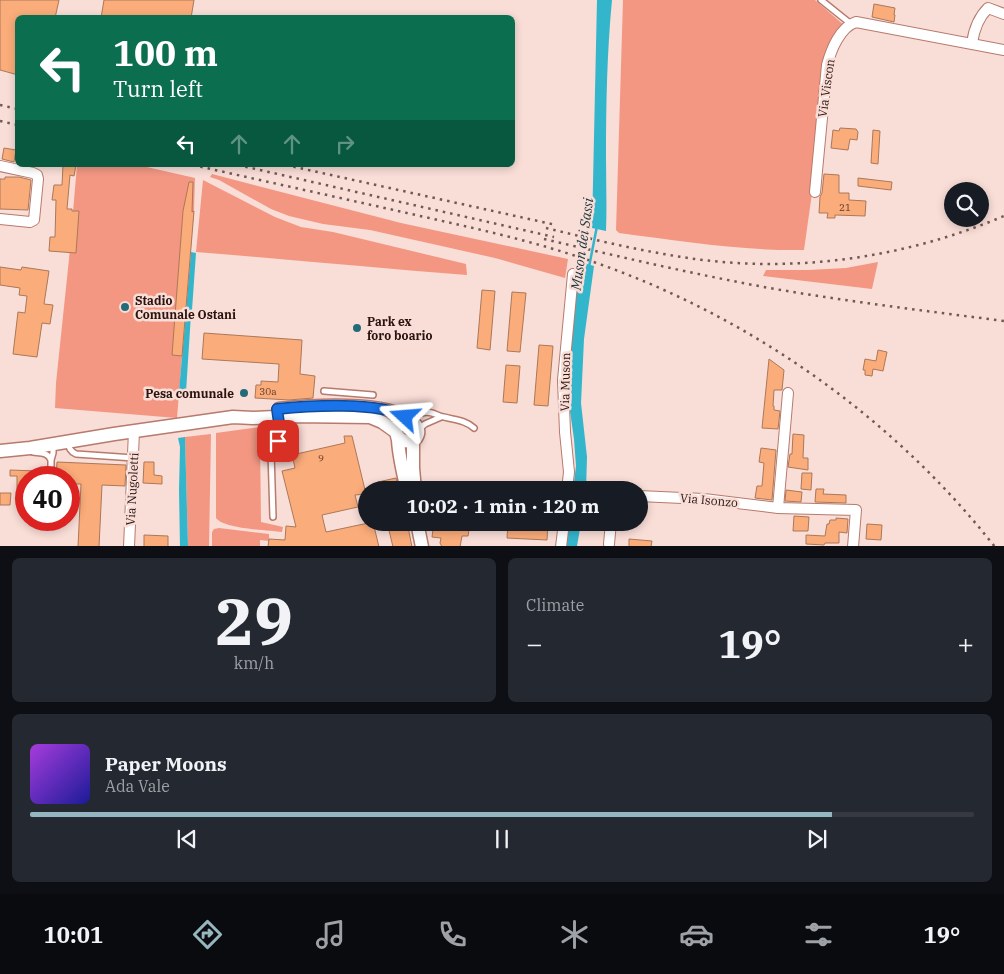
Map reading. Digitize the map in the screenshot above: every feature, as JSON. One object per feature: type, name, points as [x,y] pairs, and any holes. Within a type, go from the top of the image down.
[{"type":"street","points":[[972,43],[977,22],[988,8],[1004,14]]},
{"type":"street","points":[[851,24],[856,22],[1004,50]]},
{"type":"street","name":"Via Viscon","points":[[815,192],[826,65],[832,48],[851,24]]},
{"type":"street","points":[[0,166],[33,173],[37,175],[38,179],[34,220],[32,222],[0,219]]},
{"type":"street","name":"Via Muson","points":[[568,481],[563,380],[573,274]]},
{"type":"street","points":[[778,508],[788,394]]},
{"type":"street","points":[[3,451],[233,417],[253,418],[321,406],[348,407],[388,410],[401,414],[412,428],[414,481]]},
{"type":"street","points":[[326,416],[331,412],[345,411],[348,407]]},
{"type":"street","points":[[348,407],[351,411],[375,415],[397,433],[403,441],[411,441],[412,428]]},
{"type":"street","points":[[277,413],[370,417],[381,421]]},
{"type":"street","points":[[405,481],[399,458],[397,433],[400,423],[412,428]]},
{"type":"street","name":"Via Nugoletti","points":[[129,546],[134,431]]},
{"type":"street","name":"Via Isonzo","points":[[648,496],[704,499],[778,508],[856,510],[853,546]]},
{"type":"street","points":[[419,531],[422,546]]},
{"type":"street","points":[[561,546],[563,531]]},
{"type":"street","points":[[609,544],[610,531]]},
{"type":"lane","points":[[820,0],[851,24]]},
{"type":"lane","points":[[324,392],[374,395]]},
{"type":"lane","points":[[348,407],[349,393]]},
{"type":"lane","points":[[274,517],[271,452],[278,441],[280,430],[277,413]]},
{"type":"lane","points":[[442,417],[412,428],[414,416],[431,413],[460,420],[474,428]]},
{"type":"lane","points":[[68,442],[69,450],[76,454],[134,458]]},
{"type":"lane","points":[[51,466],[53,453],[52,444]]},
{"type":"lane","points":[[3,451],[43,453],[48,455],[51,460]]},
{"type":"shaded area","points":[[623,0],[815,0],[845,26],[830,48],[804,250],[757,249],[711,245],[619,233],[616,230]]},
{"type":"shaded area","name":"Stadio Comunale Ostani","points":[[77,167],[147,167],[195,178],[177,418],[55,408]]},
{"type":"shaded area","points":[[212,174],[401,223],[568,259],[565,278],[495,258],[370,230],[323,224],[289,216],[271,209],[219,180],[210,177]]},
{"type":"shaded area","points":[[203,180],[275,217],[301,227],[333,232],[466,264],[467,275],[196,252]]},
{"type":"shaded area","points":[[878,262],[872,289],[763,276],[766,270],[846,268]]},
{"type":"shaded area","points":[[266,426],[272,431],[268,435],[260,436],[261,522],[283,527],[282,532],[237,527],[221,522],[216,518],[216,433]]},
{"type":"shaded area","points":[[211,434],[209,546],[188,546],[185,437]]},
{"type":"shaded area","points":[[214,529],[269,534],[269,541],[260,540],[260,546],[212,546],[212,532]]},
{"type":"water","points":[[597,0],[612,0],[607,98],[606,231],[592,228]]},
{"type":"water","points":[[191,252],[196,253],[192,310],[186,310]]},
{"type":"water","points":[[584,263],[594,266],[584,339],[581,403],[587,457],[586,481],[574,481],[576,466],[568,397],[568,362],[577,285]]},
{"type":"water","points":[[186,313],[191,314],[186,392],[179,391]]},
{"type":"water","points":[[185,437],[188,546],[180,546],[180,447],[178,438]]},
{"type":"water","points":[[568,531],[580,531],[577,546],[566,546]]},
{"type":"building","points":[[0,0],[59,0],[56,15],[15,15],[15,74],[0,70]]},
{"type":"building","points":[[104,0],[194,0],[192,15],[102,15]]},
{"type":"building","points":[[874,4],[895,8],[894,22],[872,17]]},
{"type":"building","points":[[840,128],[856,129],[858,132],[857,140],[850,139],[848,150],[831,148],[833,130],[839,131]]},
{"type":"building","points":[[873,130],[880,131],[878,164],[871,163]]},
{"type":"building","points":[[4,148],[15,150],[14,162],[2,159]]},
{"type":"building","points":[[63,167],[76,167],[74,176],[70,175],[67,209],[79,211],[76,253],[49,251],[50,237],[55,237],[56,200],[52,200],[54,185],[62,185]]},
{"type":"building","points":[[824,174],[839,175],[839,193],[849,193],[849,200],[866,201],[865,216],[835,215],[835,218],[827,218],[828,213],[819,213]]},
{"type":"building","points":[[5,177],[19,177],[31,180],[28,210],[0,209],[0,179],[5,179]]},
{"type":"building","points":[[858,178],[892,182],[891,190],[858,186]]},
{"type":"building","points":[[189,182],[193,182],[192,212],[194,211],[182,356],[172,355],[183,211]]},
{"type":"building","points":[[0,267],[21,270],[22,267],[49,271],[44,304],[53,305],[50,324],[42,323],[37,357],[13,354],[18,312],[25,313],[27,296],[19,295],[20,288],[0,285]]},
{"type":"building","points":[[482,290],[495,291],[490,350],[477,348]]},
{"type":"building","points":[[512,292],[526,293],[520,352],[507,351]]},
{"type":"building","points":[[204,333],[302,340],[300,374],[315,376],[313,398],[289,400],[255,398],[256,385],[261,385],[261,381],[278,382],[279,364],[202,359]]},
{"type":"building","points":[[539,345],[553,346],[548,406],[534,405]]},
{"type":"building","points":[[878,350],[887,352],[883,371],[873,369],[872,376],[865,375],[865,370],[863,370],[865,359],[876,361]]},
{"type":"building","points":[[769,359],[784,370],[782,390],[774,390],[774,410],[780,411],[778,429],[762,428]]},
{"type":"building","points":[[506,365],[520,366],[517,403],[503,402]]},
{"type":"building","points":[[793,434],[804,435],[803,458],[808,458],[808,470],[788,467],[790,454],[792,454]]},
{"type":"building","points":[[344,436],[352,436],[363,481],[358,481],[358,495],[355,495],[358,507],[322,515],[326,532],[358,525],[358,531],[375,531],[379,546],[268,546],[269,539],[285,540],[286,526],[296,527],[282,471],[295,468],[292,455],[345,443]]},
{"type":"building","points":[[761,448],[776,450],[772,500],[755,498],[757,486],[762,486],[764,463],[759,462]]},
{"type":"building","points":[[57,462],[126,465],[125,486],[102,485],[99,546],[78,546],[80,466],[57,466]]},
{"type":"building","points":[[144,462],[154,462],[154,475],[162,476],[162,484],[143,483]]},
{"type":"building","points":[[10,470],[15,470],[15,476],[10,476]]},
{"type":"building","points":[[802,473],[812,473],[811,490],[801,489]]},
{"type":"building","points":[[396,478],[397,481],[382,481]]},
{"type":"building","points":[[816,489],[824,489],[823,494],[846,495],[846,503],[815,502]]},
{"type":"building","points":[[786,490],[802,492],[801,502],[785,501]]},
{"type":"building","points":[[0,493],[11,493],[10,505],[0,505]]},
{"type":"building","points":[[794,516],[809,517],[808,531],[793,531]]},
{"type":"building","points":[[836,518],[848,519],[847,533],[839,532],[839,543],[825,543],[824,545],[806,544],[806,535],[825,536],[827,524],[829,524],[830,520],[836,520]]},
{"type":"building","points":[[867,524],[882,525],[881,540],[866,539]]},
{"type":"building","points":[[389,531],[409,531],[412,546],[393,546]]},
{"type":"building","points":[[433,531],[469,531],[468,536],[462,536],[460,546],[442,546],[441,538],[432,537]]},
{"type":"building","points":[[507,531],[548,531],[547,540],[507,538]]},
{"type":"building","points":[[144,535],[168,536],[168,546],[144,546]]},
{"type":"building","points":[[629,539],[652,541],[651,546],[629,546]]},
{"type":"waterway","name":"Muson dei Sassi","points":[[589,267],[597,226]]},
{"type":"railway","points":[[0,105],[15,108]]},
{"type":"railway","points":[[0,121],[15,124]]},
{"type":"railway","points":[[202,167],[534,244],[576,256],[636,278],[695,305],[752,336],[807,371],[859,410],[908,452],[953,498],[994,546]]},
{"type":"railway","points":[[247,167],[554,237]]},
{"type":"railway","points":[[295,167],[556,225]]},
{"type":"railway","points":[[546,228],[676,256],[734,263],[774,264],[852,258],[891,251],[930,242],[1004,216]]},
{"type":"railway","points":[[544,239],[688,272],[775,289],[1004,321]]},
{"type":"place","name":"Stadio Comunale Ostani","points":[[125,307]]},
{"type":"place","name":"Park ex foro boario","points":[[357,328]]},
{"type":"place","name":"Pesa comunale","points":[[244,393]]},
{"type":"route","points":[[278,441],[280,430],[277,409],[308,406],[373,408],[396,412],[405,417]]}]
